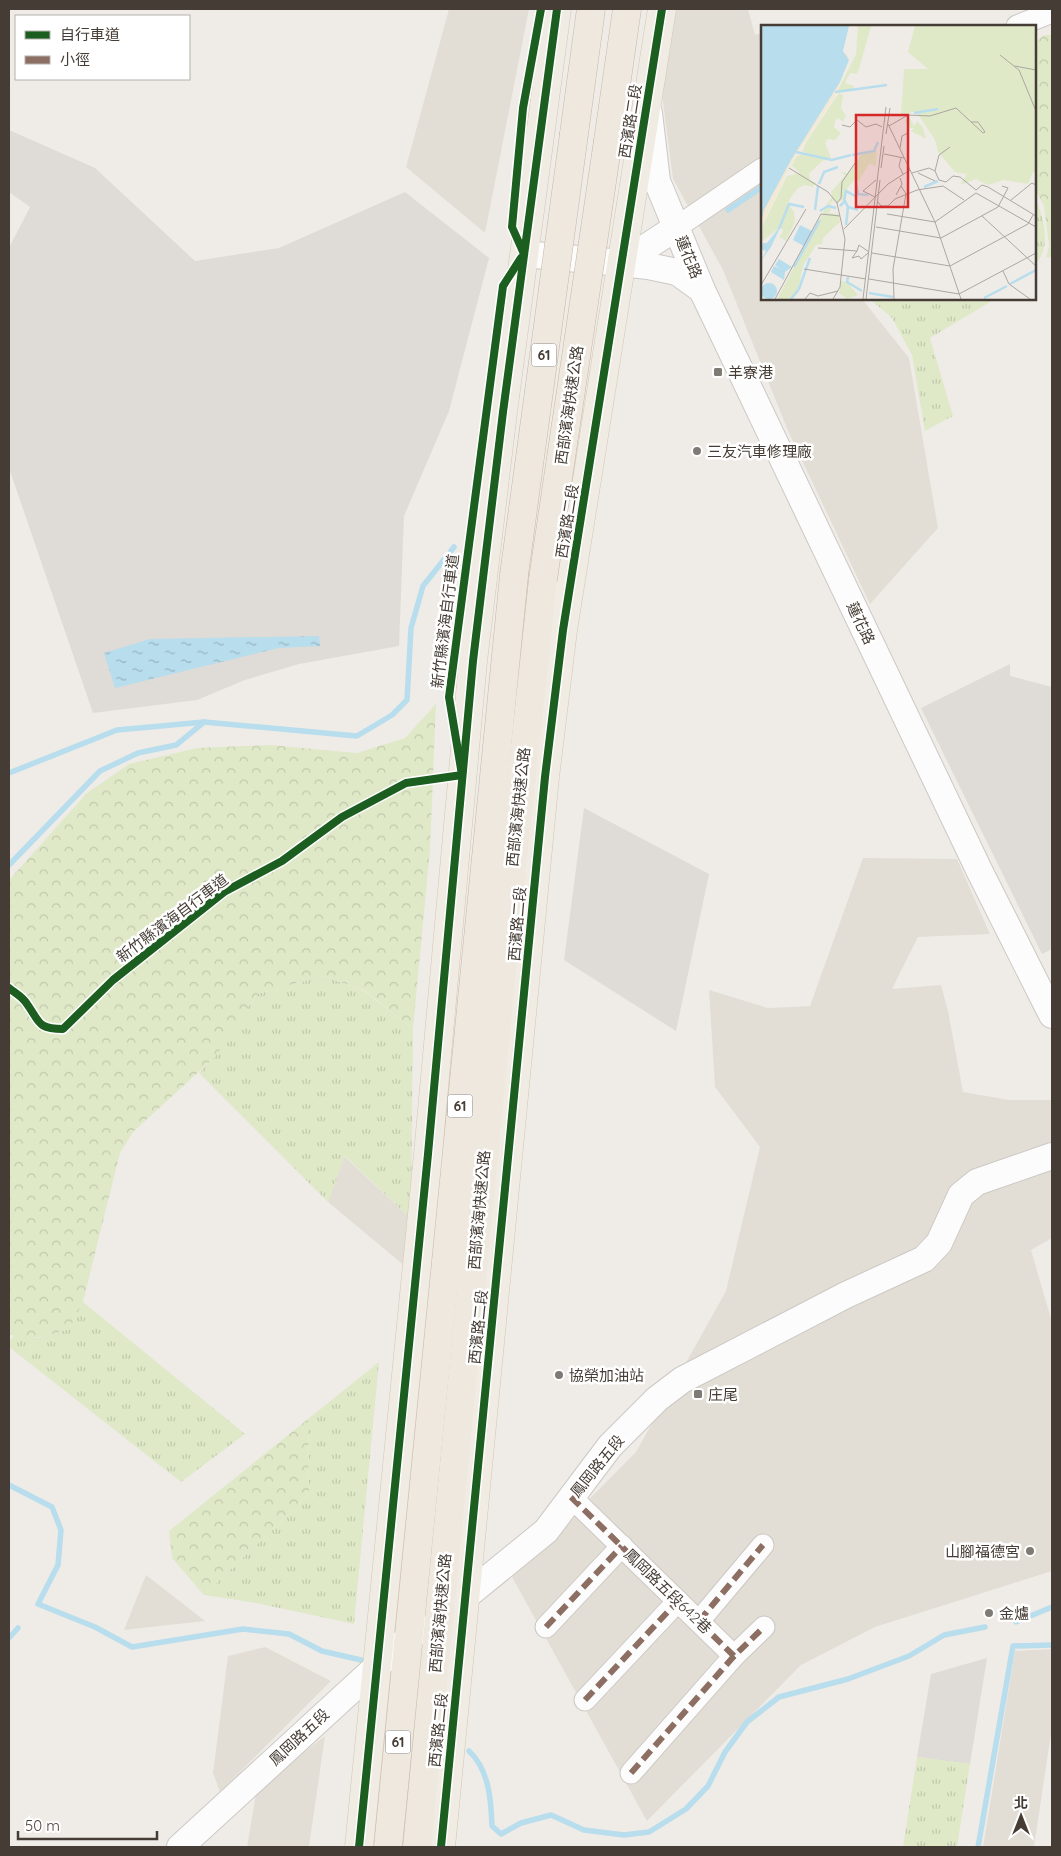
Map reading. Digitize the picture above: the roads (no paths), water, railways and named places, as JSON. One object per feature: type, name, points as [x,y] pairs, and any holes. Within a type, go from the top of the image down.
[{"type":"highway","name":"西部濱海快速公路","points":[[388,1847],[514,575],[592,9]]},
{"type":"highway","name":"西部濱海快速公路","points":[[417,1847],[509,895],[543,580],[628,9]]},
{"type":"main road","points":[[359,1847],[378,1665],[472,670],[557,9]]},
{"type":"main road","name":"西濱路二段","points":[[441,1847],[546,767],[563,630],[662,9]]},
{"type":"street","points":[[1020,25],[1052,12]]},
{"type":"street","points":[[648,97],[657,181],[677,227]]},
{"type":"street","name":"蓮花路","points":[[622,264],[761,170]]},
{"type":"street","name":"蓮花路","points":[[677,227],[702,290],[980,872],[1052,1016]]},
{"type":"street","points":[[524,254],[648,266],[677,272],[702,290]]},
{"type":"street","name":"鳳岡路五段","points":[[180,1847],[408,1638],[440,1617],[546,1531],[610,1446],[657,1399],[682,1380],[838,1299],[924,1259],[939,1243],[961,1195],[977,1182],[1052,1156]]},
{"type":"street","name":"鳳岡路五段642巷","points":[[571,1497],[734,1656]]},
{"type":"street","points":[[699,1621],[763,1545]]},
{"type":"street","points":[[546,1627],[622,1546]]},
{"type":"street","points":[[586,1700],[678,1601]]},
{"type":"street","points":[[631,1773],[734,1656],[764,1627]]},
{"type":"water","points":[[319,636],[320,646],[279,648],[115,688],[104,653],[150,639]]},
{"type":"waterway","points":[[728,210],[761,188]]},
{"type":"waterway","points":[[9,773],[117,730],[204,722],[357,736],[392,715],[407,700],[411,628],[423,586],[454,547]]},
{"type":"waterway","points":[[9,865],[100,771],[138,753],[176,745],[204,722]]},
{"type":"waterway","points":[[9,1485],[52,1507],[61,1530],[58,1565],[38,1604],[95,1627],[132,1647],[243,1629],[289,1634],[322,1651],[361,1660]]},
{"type":"waterway","points":[[1016,1622],[1052,1607]]},
{"type":"waterway","points":[[469,1751],[476,1759],[485,1776],[490,1795],[492,1826],[501,1834],[521,1823],[551,1815],[584,1830],[624,1835],[649,1832],[686,1809],[708,1786],[725,1752],[747,1722],[779,1697],[848,1679],[909,1656],[944,1635],[985,1627]]},
{"type":"waterway","points":[[9,1638],[18,1628]]},
{"type":"waterway","points":[[978,1847],[1013,1646],[1052,1645]]},
{"type":"place","name":"羊寮港","points":[[718,372]]},
{"type":"place","name":"三友汽車修理廠","points":[[697,451]]},
{"type":"place","name":"協榮加油站","points":[[559,1375]]},
{"type":"place","name":"庄尾","points":[[698,1394]]},
{"type":"place","name":"山腳福德宮","points":[[1030,1551]]},
{"type":"place","name":"金爐","points":[[989,1613]]}]
